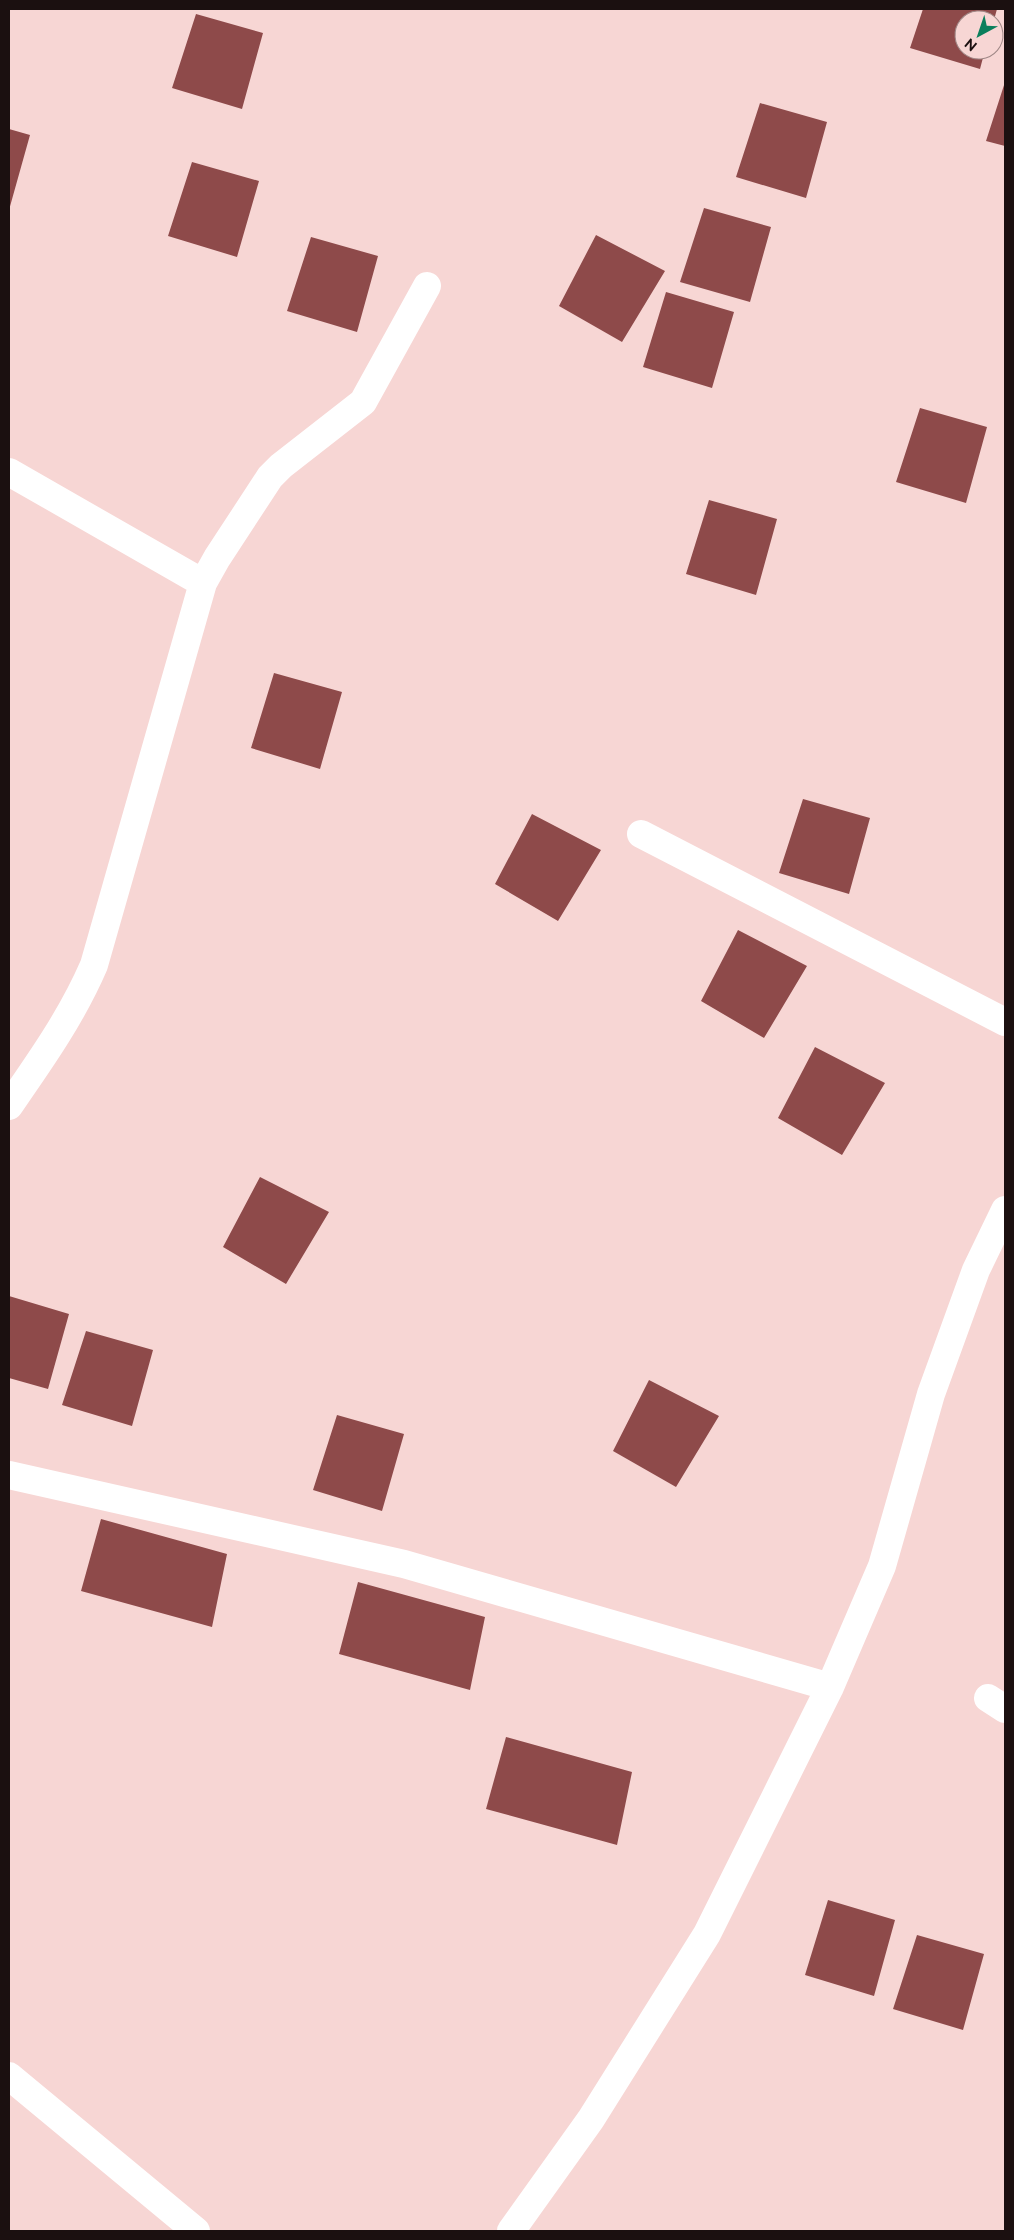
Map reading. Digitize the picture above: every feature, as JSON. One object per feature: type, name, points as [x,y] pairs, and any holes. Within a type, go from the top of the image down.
[{"type":"street","points":[[9,1106],[64,1025],[81,996],[94,965],[203,583],[217,558],[270,477],[281,466],[363,402],[427,286]]},
{"type":"street","points":[[9,472],[203,583]]},
{"type":"street","points":[[641,834],[1005,1022]]},
{"type":"street","points":[[511,2231],[591,2119],[707,1934],[830,1686],[882,1566],[931,1394],[976,1270],[1005,1210]]},
{"type":"street","points":[[9,1475],[404,1564],[830,1686]]},
{"type":"street","points":[[9,2076],[196,2231]]},
{"type":"building","points":[[923,9],[997,9],[954,10],[954,60],[982,60],[980,69],[910,48]]},
{"type":"building","points":[[196,14],[263,33],[242,109],[172,88]]},
{"type":"building","points":[[1005,82],[1005,146],[986,141]]},
{"type":"building","points":[[760,103],[827,122],[806,198],[736,177]]},
{"type":"building","points":[[9,129],[30,135],[9,210]]},
{"type":"building","points":[[192,162],[259,181],[237,257],[168,236]]},
{"type":"building","points":[[704,208],[771,227],[750,302],[680,282]]},
{"type":"building","points":[[596,235],[665,271],[622,342],[559,306]]},
{"type":"building","points":[[311,237],[378,256],[357,332],[287,311]]},
{"type":"building","points":[[666,292],[734,312],[712,388],[643,367]]},
{"type":"building","points":[[920,408],[987,427],[966,503],[896,482]]},
{"type":"building","points":[[709,500],[777,519],[756,595],[686,574]]},
{"type":"building","points":[[274,673],[342,692],[320,769],[251,748]]},
{"type":"building","points":[[803,799],[870,818],[849,894],[779,873]]},
{"type":"building","points":[[532,814],[601,850],[558,921],[495,884]]},
{"type":"building","points":[[738,930],[807,966],[764,1038],[701,1001]]},
{"type":"building","points":[[815,1047],[885,1083],[842,1155],[778,1118]]},
{"type":"building","points":[[260,1177],[329,1212],[286,1284],[223,1247]]},
{"type":"building","points":[[9,1296],[69,1314],[48,1389],[9,1378]]},
{"type":"building","points":[[86,1331],[153,1350],[132,1426],[62,1405]]},
{"type":"building","points":[[649,1380],[719,1416],[676,1487],[613,1451]]},
{"type":"building","points":[[337,1415],[404,1434],[382,1511],[313,1490]]},
{"type":"building","points":[[101,1519],[227,1554],[212,1627],[81,1591]]},
{"type":"building","points":[[358,1582],[485,1617],[470,1690],[339,1654]]},
{"type":"building","points":[[506,1737],[632,1772],[617,1845],[486,1809]]},
{"type":"building","points":[[828,1900],[895,1920],[874,1996],[805,1975]]},
{"type":"building","points":[[917,1935],[984,1954],[963,2030],[893,2009]]}]
